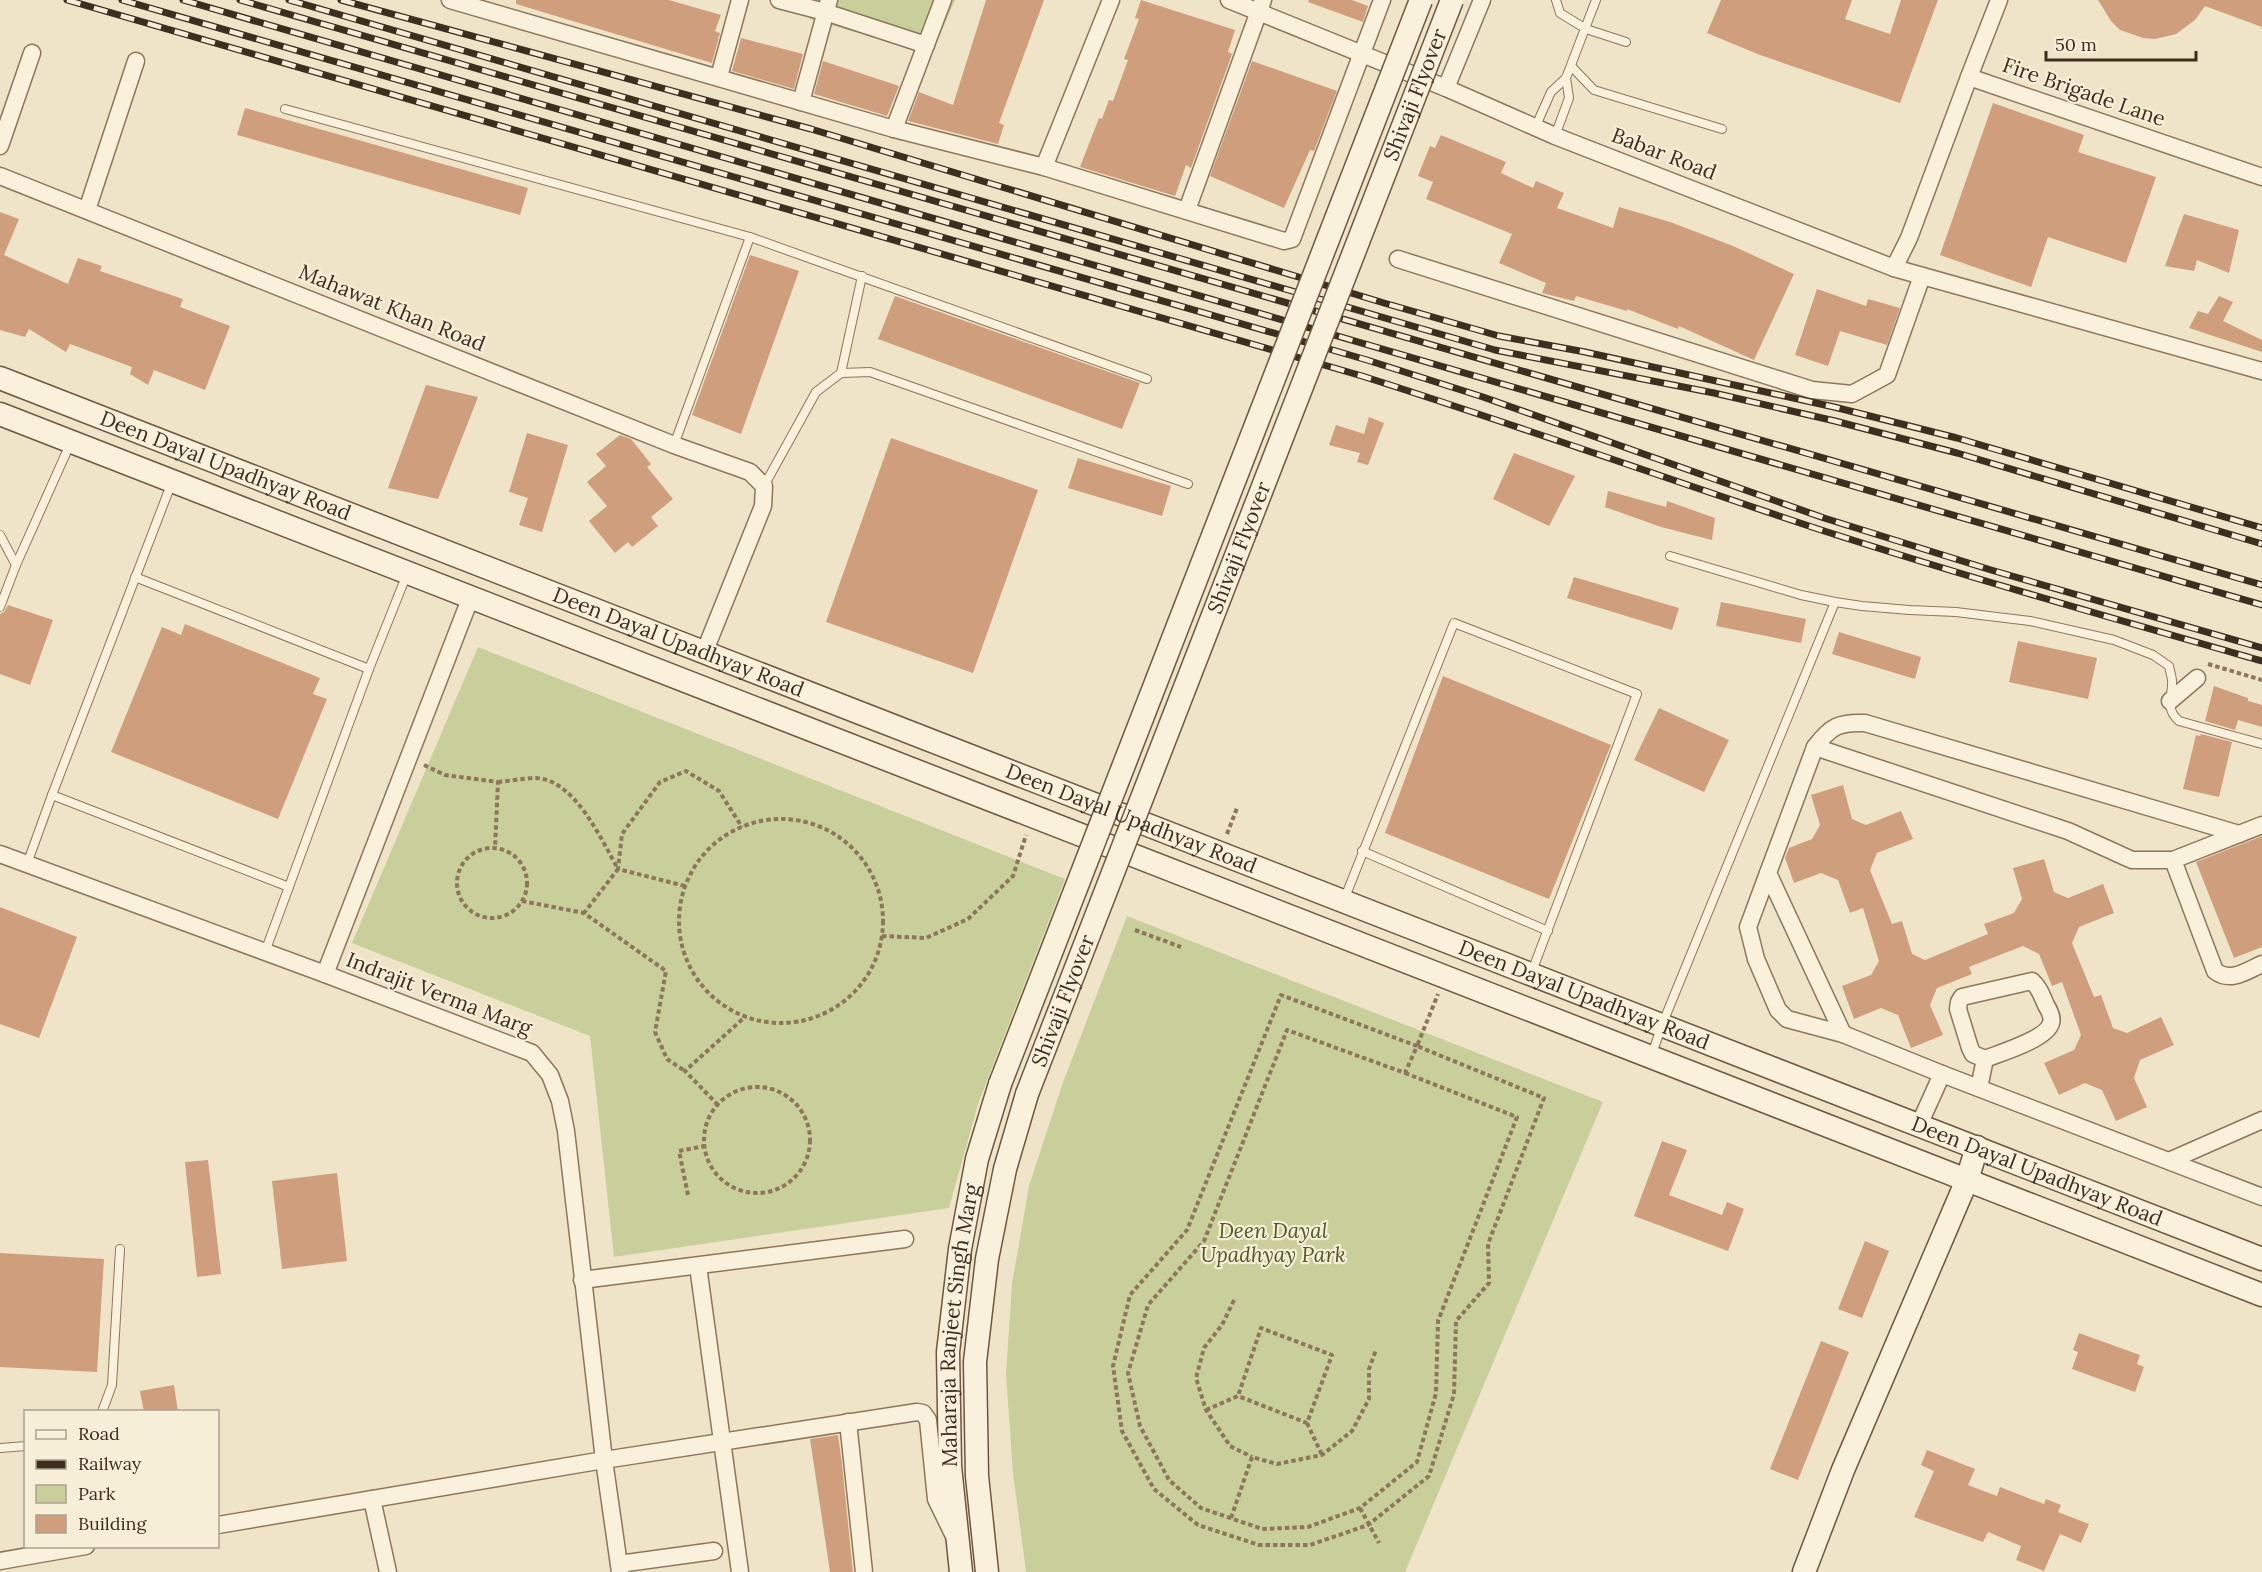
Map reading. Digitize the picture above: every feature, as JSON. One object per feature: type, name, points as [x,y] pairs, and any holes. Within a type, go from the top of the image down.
[{"type":"main road","name":"Shivaji Flyover","points":[[1000,1084],[1421,0]]},
{"type":"main road","name":"Shivaji Flyover","points":[[1027,1094],[1452,0]]},
{"type":"main road","name":"Deen Dayal Upadhyay Road","points":[[0,378],[2262,1259]]},
{"type":"main road","name":"Deen Dayal Upadhyay Road","points":[[0,414],[470,599],[2262,1295]]},
{"type":"main road","name":"Maharaja Ranjeet Singh Marg","points":[[961,1572],[950,1466],[948,1352],[962,1238],[977,1159],[1000,1084]]},
{"type":"main road","name":"Maharaja Ranjeet Singh Marg","points":[[987,1572],[977,1476],[975,1362],[989,1248],[1005,1169],[1027,1094]]},
{"type":"main road","points":[[1804,1572],[1843,1470],[1967,1180],[1977,1147]]},
{"type":"street","points":[[450,0],[894,129],[1044,167],[1284,241],[1293,239],[1382,0]]},
{"type":"street","points":[[719,77],[740,0]]},
{"type":"street","points":[[779,0],[827,6],[926,45]]},
{"type":"street","points":[[894,129],[943,0]]},
{"type":"street","points":[[1044,167],[1111,0]]},
{"type":"street","name":"Babar Road","points":[[1229,0],[1261,6],[1363,54],[1535,128],[1894,268],[2262,371]]},
{"type":"street","points":[[1446,88],[1482,0]]},
{"type":"street","name":"Fire Brigade Lane","points":[[1999,0],[1970,77],[2262,177]]},
{"type":"street","points":[[801,102],[827,6]]},
{"type":"street","points":[[1187,210],[1261,6]]},
{"type":"street","points":[[0,146],[32,53]]},
{"type":"street","points":[[87,210],[136,61]]},
{"type":"street","points":[[1894,268],[1909,238],[1970,77]]},
{"type":"street","name":"Mahawat Khan Road","points":[[0,176],[674,445],[750,472],[764,486]]},
{"type":"street","points":[[1398,259],[1812,390],[1852,394],[1887,375],[1922,276]]},
{"type":"street","points":[[704,652],[763,506],[764,486]]},
{"type":"street","points":[[325,974],[470,599]]},
{"type":"street","points":[[2170,701],[2197,678]]},
{"type":"street","points":[[2239,834],[1865,723],[1846,723],[1829,730],[1815,747],[1748,927],[1756,959],[1778,1010],[1787,1019],[1843,1034],[2262,1197]]},
{"type":"street","points":[[1815,747],[2068,831],[2132,860],[2173,860],[2262,825]]},
{"type":"street","name":"Indrajit Verma Marg","points":[[0,854],[532,1053],[550,1075],[566,1131],[604,1460],[620,1568]]},
{"type":"street","points":[[2173,860],[2215,971],[2223,977],[2233,976],[2262,964]]},
{"type":"street","points":[[1768,873],[1843,1034]]},
{"type":"street","points":[[2032,981],[2037,986],[2051,1016],[2052,1022],[2048,1029],[2024,1044],[1985,1059],[1973,1054],[1970,1048],[1958,1009],[1959,1002],[1962,998],[2032,981]]},
{"type":"street","points":[[1979,1088],[1985,1059]]},
{"type":"street","points":[[1919,1125],[1942,1074]]},
{"type":"street","points":[[2169,1161],[2262,1120]]},
{"type":"street","points":[[582,1280],[905,1239]]},
{"type":"street","points":[[698,1266],[740,1572]]},
{"type":"street","points":[[219,1525],[604,1460],[917,1412],[926,1416],[936,1499],[958,1544]]},
{"type":"street","points":[[848,1422],[864,1572]]},
{"type":"street","points":[[372,1499],[388,1572]]},
{"type":"street","points":[[0,1561],[75,1548]]},
{"type":"street","points":[[620,1568],[714,1551]]},
{"type":"lane","points":[[1556,0],[1560,13],[1586,29],[1626,42]]},
{"type":"lane","points":[[1535,128],[1551,92],[1566,78],[1572,66],[1596,0]]},
{"type":"lane","points":[[1572,66],[1594,90],[1722,129]]},
{"type":"lane","points":[[1555,136],[1569,98],[1566,78]]},
{"type":"lane","points":[[285,109],[750,237],[1147,379]]},
{"type":"lane","points":[[674,445],[750,237]]},
{"type":"lane","points":[[841,373],[862,276]]},
{"type":"lane","points":[[764,486],[816,392],[841,373],[870,372],[1188,484]]},
{"type":"lane","points":[[0,607],[16,565],[71,442]]},
{"type":"lane","points":[[27,864],[172,482]]},
{"type":"lane","points":[[0,535],[16,565]]},
{"type":"lane","points":[[1670,556],[1801,595],[1835,602],[2030,621],[2114,640],[2153,655],[2169,666],[2172,682],[2171,714],[2179,721],[2262,744]]},
{"type":"lane","points":[[265,952],[369,669],[407,574]]},
{"type":"lane","points":[[135,578],[369,669]]},
{"type":"lane","points":[[1651,1058],[1662,1025],[1835,602]]},
{"type":"lane","points":[[1343,901],[1454,623],[1637,694],[1531,975]]},
{"type":"lane","points":[[52,795],[289,887]]},
{"type":"lane","points":[[1362,851],[1548,931]]},
{"type":"lane","points":[[103,1410],[112,1385],[120,1249]]},
{"type":"lane","points":[[0,1448],[24,1446]]},
{"type":"path","points":[[2197,678],[2201,662],[2262,680]]},
{"type":"path","points":[[409,758],[445,775],[498,782],[537,778],[561,786],[587,815],[618,869],[685,886]]},
{"type":"path","points":[[584,913],[618,869],[622,834],[660,782],[686,771],[719,791],[742,827]]},
{"type":"path","points":[[495,848],[498,782]]},
{"type":"path","points":[[1224,843],[1238,808]]},
{"type":"path","points":[[882,936],[926,938],[968,919],[1013,876],[1032,817]]},
{"type":"path","points":[[790,820],[816,826],[840,839],[862,860],[876,885],[883,915],[882,936],[874,962],[866,977],[849,996],[835,1007],[819,1015],[796,1022],[772,1022],[746,1016],[717,1000],[700,983],[688,962],[682,945],[679,921],[680,904],[685,886],[704,855],[722,839],[742,827],[766,821],[790,820]]},
{"type":"path","points":[[495,848],[511,853],[523,866],[527,884],[522,902],[508,914],[491,918],[473,912],[461,899],[457,882],[463,864],[476,852],[495,848]]},
{"type":"path","points":[[522,902],[584,913],[666,971],[655,1032],[667,1059],[685,1071],[718,1105]]},
{"type":"path","points":[[1135,930],[1181,947]]},
{"type":"path","points":[[1405,1073],[1444,977]]},
{"type":"path","points":[[1281,996],[1417,1046],[1544,1098],[1488,1244],[1489,1283],[1456,1321],[1454,1394],[1429,1476],[1368,1525],[1311,1545],[1259,1545],[1198,1525],[1154,1489],[1122,1431],[1113,1366],[1130,1295],[1187,1230],[1281,996]]},
{"type":"path","points":[[685,1071],[746,1016]]},
{"type":"path","points":[[1287,1030],[1517,1117],[1438,1321],[1436,1393],[1417,1462],[1360,1508],[1308,1527],[1262,1529],[1201,1508],[1169,1480],[1140,1426],[1128,1372],[1148,1305],[1204,1241],[1287,1030]]},
{"type":"path","points":[[754,1087],[773,1089],[784,1094],[798,1106],[807,1122],[810,1140],[807,1158],[798,1173],[784,1185],[773,1190],[754,1192],[736,1188],[721,1178],[710,1163],[705,1146],[708,1122],[718,1105],[731,1094],[754,1087]]},
{"type":"path","points":[[688,1195],[679,1151],[705,1146]]},
{"type":"path","points":[[1234,1300],[1222,1325],[1204,1348],[1196,1378],[1206,1410],[1230,1446],[1252,1457],[1277,1464],[1322,1455],[1352,1431],[1369,1399],[1369,1369],[1376,1350]]},
{"type":"path","points":[[1238,1396],[1260,1328],[1332,1355],[1306,1423]]},
{"type":"path","points":[[1206,1410],[1238,1396],[1306,1423],[1322,1455]]},
{"type":"path","points":[[1231,1518],[1252,1457]]},
{"type":"path","points":[[1360,1508],[1379,1543]]},
{"type":"green space","points":[[814,0],[955,0],[932,54],[809,19]]},
{"type":"green space","points":[[478,647],[1065,879],[978,1104],[949,1208],[614,1257],[590,1036],[352,943]]},
{"type":"green space","name":"Deen Dayal Upadhyay Park","points":[[1127,916],[1603,1102],[1405,1572],[1026,1572],[1013,1473],[1006,1374],[1012,1284],[1029,1186],[1062,1085]]},
{"type":"building","points":[[516,0],[669,0],[721,15],[715,31],[720,33],[712,63],[516,4]]},
{"type":"building","points":[[986,0],[1044,0],[999,123],[1004,125],[998,144],[908,121],[919,92],[953,105]]},
{"type":"building","points":[[1141,0],[1235,30],[1228,52],[1232,54],[1191,168],[1186,165],[1175,196],[1080,167],[1099,118],[1102,119],[1109,100],[1113,101],[1128,60],[1124,59],[1139,19],[1135,18]]},
{"type":"building","points":[[1309,0],[1352,0],[1368,6],[1363,22],[1308,2]]},
{"type":"building","points":[[1721,0],[1852,0],[1845,19],[1890,34],[1901,0],[1938,0],[1900,103],[1760,55],[1707,33]]},
{"type":"building","points":[[2098,0],[2262,0],[2262,27],[2205,6],[2195,20],[2176,34],[2155,39],[2143,38],[2120,30],[2111,21]]},
{"type":"building","points":[[741,38],[803,54],[794,89],[732,71]]},
{"type":"building","points":[[823,61],[899,86],[887,116],[814,94]]},
{"type":"building","points":[[1252,61],[1337,91],[1314,151],[1310,150],[1284,208],[1210,176]]},
{"type":"building","points":[[1993,103],[2084,135],[2078,152],[2156,177],[2126,263],[2048,237],[2031,287],[1940,255]]},
{"type":"building","points":[[245,108],[528,188],[520,215],[237,135]]},
{"type":"building","points":[[1441,135],[1506,162],[1501,173],[1533,188],[1536,181],[1564,193],[1557,208],[1613,228],[1619,207],[1670,222],[1733,246],[1794,274],[1754,360],[1679,326],[1678,329],[1627,309],[1627,311],[1576,296],[1574,301],[1542,293],[1546,283],[1499,263],[1512,234],[1426,199],[1433,182],[1418,176],[1430,146],[1435,148]]},
{"type":"building","points":[[0,212],[19,219],[4,255],[68,284],[78,258],[102,266],[100,271],[183,299],[180,307],[230,326],[205,390],[154,370],[148,385],[130,374],[132,367],[70,344],[66,352],[29,329],[25,337],[0,330]]},
{"type":"building","points":[[2184,214],[2239,230],[2229,273],[2197,260],[2194,271],[2165,266]]},
{"type":"building","points":[[750,255],[799,271],[741,434],[692,415]]},
{"type":"building","points":[[1817,289],[1866,306],[1868,299],[1900,308],[1887,345],[1840,331],[1828,366],[1795,355]]},
{"type":"building","points":[[895,296],[1140,383],[1122,429],[878,339]]},
{"type":"building","points":[[2219,296],[2233,302],[2223,321],[2262,340],[2262,352],[2189,328],[2198,311],[2208,314]]},
{"type":"building","points":[[426,385],[478,397],[438,499],[388,488]]},
{"type":"building","points":[[1369,417],[1384,423],[1368,465],[1357,462],[1360,453],[1329,445],[1336,425],[1364,434]]},
{"type":"building","points":[[527,433],[568,445],[542,532],[519,525],[528,498],[509,492]]},
{"type":"building","points":[[620,435],[631,439],[651,464],[647,467],[673,499],[651,517],[658,526],[632,547],[628,542],[615,553],[589,521],[607,506],[587,482],[606,466],[596,454]]},
{"type":"building","points":[[891,438],[1038,490],[973,673],[826,622]]},
{"type":"building","points":[[1514,453],[1575,476],[1549,526],[1493,499]]},
{"type":"building","points":[[1078,458],[1171,486],[1162,516],[1068,488]]},
{"type":"building","points":[[1608,491],[1666,507],[1667,501],[1715,518],[1712,540],[1661,527],[1605,507]]},
{"type":"building","points":[[1574,577],[1679,608],[1672,630],[1567,598]]},
{"type":"building","points":[[1721,602],[1806,619],[1801,643],[1716,626]]},
{"type":"building","points":[[8,605],[53,620],[30,685],[0,674],[0,614]]},
{"type":"building","points":[[185,624],[320,678],[313,694],[327,699],[278,819],[111,752],[162,627],[181,635]]},
{"type":"building","points":[[1839,632],[1921,657],[1915,679],[1832,654]]},
{"type":"building","points":[[2018,641],[2097,658],[2088,699],[2009,682]]},
{"type":"building","points":[[1443,676],[1611,745],[1549,899],[1385,833]]},
{"type":"building","points":[[2214,686],[2262,705],[2262,727],[2238,720],[2235,730],[2205,721]]},
{"type":"building","points":[[1659,708],[1729,740],[1704,792],[1634,760]]},
{"type":"building","points":[[2201,734],[2232,742],[2219,797],[2183,789],[2196,735]]},
{"type":"building","points":[[1843,785],[1852,819],[1866,825],[1901,811],[1913,839],[1877,853],[1870,870],[1892,924],[1902,921],[1912,954],[1925,960],[1988,934],[1984,924],[2014,913],[2022,899],[2013,868],[2044,859],[2054,892],[2068,898],[2103,884],[2114,913],[2079,927],[2072,943],[2094,997],[2101,995],[2113,1028],[2127,1033],[2161,1017],[2174,1045],[2140,1060],[2134,1078],[2147,1107],[2116,1121],[2102,1090],[2085,1083],[2059,1095],[2044,1063],[2074,1050],[2081,1035],[2062,982],[2052,986],[2039,954],[2023,946],[1969,967],[1972,974],[1937,988],[1930,1005],[1943,1035],[1911,1048],[1898,1015],[1881,1008],[1854,1019],[1842,986],[1871,975],[1879,961],[1863,908],[1850,913],[1838,880],[1821,873],[1794,883],[1785,858],[1789,848],[1812,839],[1820,825],[1811,795]]},
{"type":"building","points":[[2262,836],[2262,947],[2234,958],[2196,862]]},
{"type":"building","points":[[0,907],[77,937],[39,1038],[0,1024]]},
{"type":"building","points":[[1662,1141],[1687,1150],[1669,1195],[1722,1215],[1727,1202],[1744,1209],[1728,1251],[1634,1216]]},
{"type":"building","points":[[208,1160],[221,1274],[197,1277],[185,1162]]},
{"type":"building","points":[[337,1173],[347,1261],[282,1269],[272,1181]]},
{"type":"building","points":[[1865,1241],[1889,1251],[1862,1318],[1838,1309]]},
{"type":"building","points":[[0,1253],[104,1259],[97,1372],[0,1367]]},
{"type":"building","points":[[2079,1333],[2140,1355],[2137,1364],[2144,1367],[2135,1392],[2072,1369],[2078,1352],[2073,1350]]},
{"type":"building","points":[[1821,1341],[1849,1352],[1798,1480],[1770,1469]]},
{"type":"building","points":[[174,1385],[178,1410],[144,1410],[140,1391]]},
{"type":"building","points":[[838,1435],[853,1572],[830,1572],[810,1439]]},
{"type":"building","points":[[1927,1450],[1975,1469],[1968,1485],[1997,1496],[2000,1487],[2044,1504],[2046,1499],[2061,1505],[2058,1512],[2089,1524],[2081,1543],[2060,1534],[2044,1571],[2016,1560],[2021,1546],[1988,1532],[1983,1542],[1914,1517],[1934,1471],[1921,1465]]},
{"type":"railway","points":[[67,0],[1362,376],[1821,530],[2262,661]]},
{"type":"railway","points":[[122,0],[1367,360],[1483,397],[1824,518],[1991,570],[2262,648]]},
{"type":"railway","points":[[183,0],[2262,605]]},
{"type":"railway","points":[[240,0],[2262,585]]},
{"type":"railway","points":[[289,0],[1495,350],[1714,393],[1835,421],[1957,453],[2262,544]]},
{"type":"railway","points":[[341,0],[811,129],[1499,336],[1585,352],[1834,407],[1957,438],[2262,528]]}]
